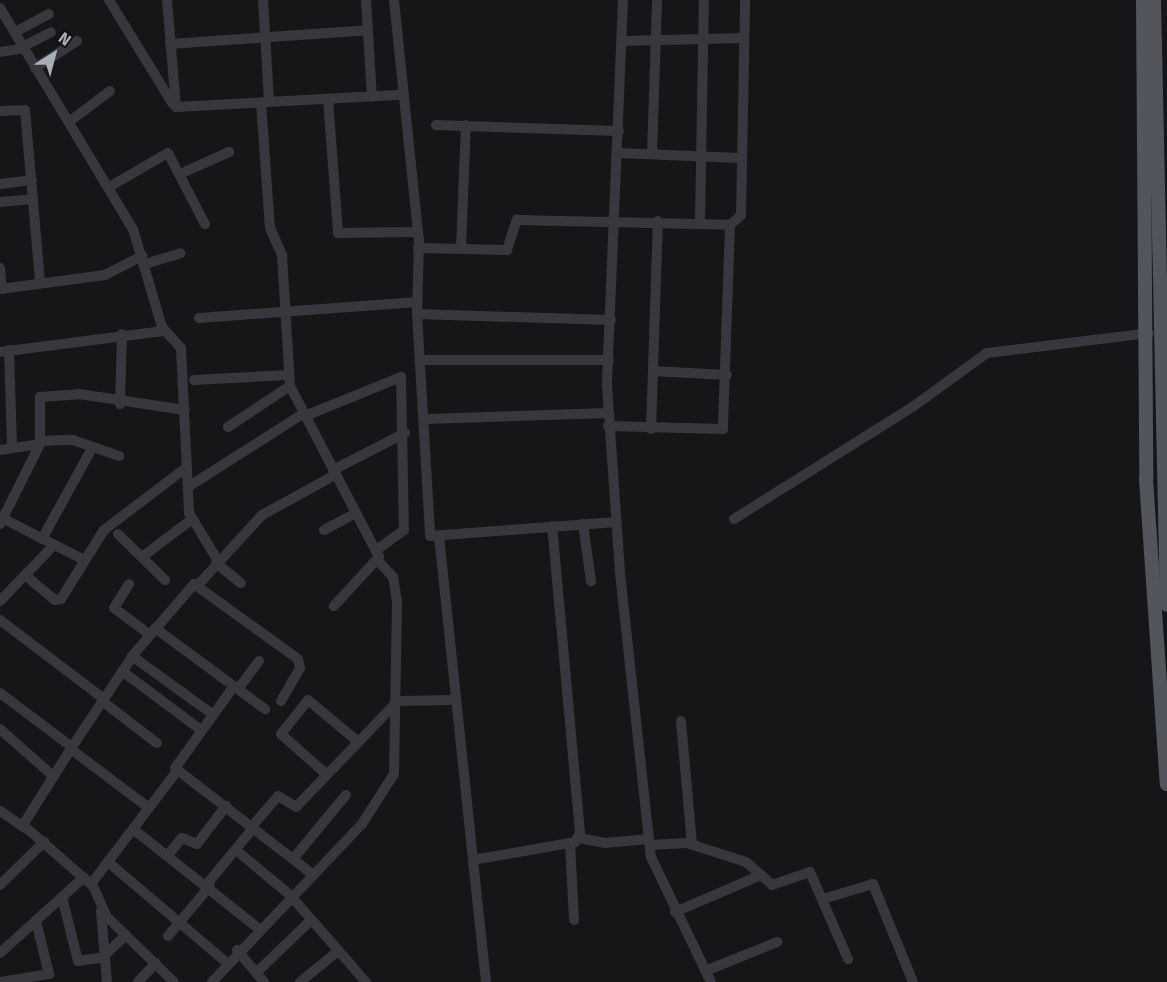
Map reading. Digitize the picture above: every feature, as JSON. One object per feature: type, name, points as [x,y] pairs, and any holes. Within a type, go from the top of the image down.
[{"type":"main road","points":[[1143,0],[1149,333],[1146,479],[1161,557],[1167,605]]},
{"type":"main road","points":[[1154,0],[1161,557],[1167,784]]},
{"type":"street","points":[[9,0],[0,7],[17,31],[35,68],[109,187],[144,260],[164,331],[181,348],[188,487],[192,519],[217,562],[241,583]]},
{"type":"street","points":[[109,0],[172,104],[179,108],[400,95]]},
{"type":"street","points":[[167,0],[172,104]]},
{"type":"street","points":[[212,982],[237,950],[362,824],[394,774],[398,701],[397,602],[393,577],[377,555],[289,380],[282,255],[270,228],[263,0]]},
{"type":"street","points":[[366,0],[372,97]]},
{"type":"street","points":[[394,0],[400,95],[417,232],[417,314],[427,419],[430,536],[616,522]]},
{"type":"street","points":[[622,0],[608,413],[616,522],[650,842],[675,912],[711,982]]},
{"type":"street","points":[[652,154],[657,0]]},
{"type":"street","points":[[700,221],[705,0]]},
{"type":"street","points":[[608,426],[721,431],[727,375],[730,225],[741,215],[740,158],[745,0]]},
{"type":"street","points":[[17,31],[48,14]]},
{"type":"street","points":[[170,44],[368,30]]},
{"type":"street","points":[[0,52],[25,47],[51,32]]},
{"type":"street","points":[[622,41],[744,38]]},
{"type":"street","points":[[35,68],[77,41]]},
{"type":"street","points":[[70,121],[110,91]]},
{"type":"street","points":[[328,99],[338,233],[417,232]]},
{"type":"street","points":[[0,111],[25,110],[40,283]]},
{"type":"street","points":[[436,125],[619,131]]},
{"type":"street","points":[[461,248],[466,126]]},
{"type":"street","points":[[180,174],[229,152]]},
{"type":"street","points":[[109,187],[168,153],[205,224]]},
{"type":"street","points":[[618,153],[740,158]]},
{"type":"street","points":[[0,184],[32,180]]},
{"type":"street","points":[[0,202],[33,199]]},
{"type":"street","points":[[418,248],[507,250],[517,220],[700,221],[730,225]]},
{"type":"street","points":[[651,429],[658,221]]},
{"type":"street","points":[[0,268],[1,289],[105,275],[144,260],[180,253]]},
{"type":"street","points":[[199,318],[417,302]]},
{"type":"street","points":[[417,314],[611,320]]},
{"type":"street","points":[[12,448],[5,351],[122,334],[164,331]]},
{"type":"street","points":[[734,519],[885,425],[987,353],[1149,333]]},
{"type":"street","points":[[120,404],[122,334]]},
{"type":"street","points":[[422,360],[609,360]]},
{"type":"street","points":[[653,371],[727,375]]},
{"type":"street","points":[[188,487],[305,415],[398,375],[405,433],[404,530],[377,555],[334,606]]},
{"type":"street","points":[[194,380],[289,380]]},
{"type":"street","points":[[228,427],[289,380]]},
{"type":"street","points":[[84,561],[1,520],[40,443],[40,397],[79,394],[120,404],[184,410]]},
{"type":"street","points":[[427,419],[608,413]]},
{"type":"street","points":[[25,828],[23,822],[52,775],[132,656],[152,631],[262,515],[405,433]]},
{"type":"street","points":[[0,450],[73,440],[119,456]]},
{"type":"street","points":[[42,539],[92,448]]},
{"type":"street","points":[[25,575],[59,600],[104,530],[187,467]]},
{"type":"street","points":[[324,530],[356,513]]},
{"type":"street","points":[[142,557],[192,519]]},
{"type":"street","points":[[583,524],[591,581]]},
{"type":"street","points":[[552,526],[574,841],[574,920]]},
{"type":"street","points":[[118,534],[165,580]]},
{"type":"street","points":[[439,536],[486,982]]},
{"type":"street","points":[[0,601],[54,545]]},
{"type":"street","points":[[129,584],[114,608],[152,631],[265,709]]},
{"type":"street","points":[[198,585],[298,659],[300,668],[280,701]]},
{"type":"street","points":[[0,620],[158,743]]},
{"type":"street","points":[[132,656],[212,714]]},
{"type":"street","points":[[0,952],[62,897],[87,881],[108,862],[177,771],[212,714],[259,661]]},
{"type":"street","points":[[122,671],[201,730]]},
{"type":"street","points":[[1,695],[149,808]]},
{"type":"street","points":[[326,774],[280,735],[308,700],[356,740]]},
{"type":"street","points":[[168,936],[278,796],[296,807],[356,740],[398,701],[455,700]]},
{"type":"street","points":[[681,721],[692,845]]},
{"type":"street","points":[[0,729],[52,775]]},
{"type":"street","points":[[177,771],[254,826],[312,874]]},
{"type":"street","points":[[293,859],[346,795]]},
{"type":"street","points":[[168,855],[182,838],[197,844],[226,806]]},
{"type":"street","points":[[0,811],[44,842],[87,881],[101,907],[174,982]]},
{"type":"street","points":[[133,829],[209,885],[258,928]]},
{"type":"street","points":[[473,860],[574,841],[650,842],[692,845],[746,862],[776,885],[810,872],[848,959]]},
{"type":"street","points":[[0,885],[44,842]]},
{"type":"street","points":[[236,850],[290,895],[366,982]]},
{"type":"street","points":[[108,862],[226,962]]},
{"type":"street","points":[[675,912],[761,875]]},
{"type":"street","points":[[823,899],[873,884],[913,982]]},
{"type":"street","points":[[62,897],[78,961],[105,956],[126,935]]},
{"type":"street","points":[[101,907],[107,982]]},
{"type":"street","points":[[237,950],[260,978],[311,920]]},
{"type":"street","points":[[1,982],[49,974],[36,921]]},
{"type":"street","points":[[705,971],[777,942]]},
{"type":"street","points":[[300,982],[338,951]]},
{"type":"street","points":[[138,982],[156,963]]}]
